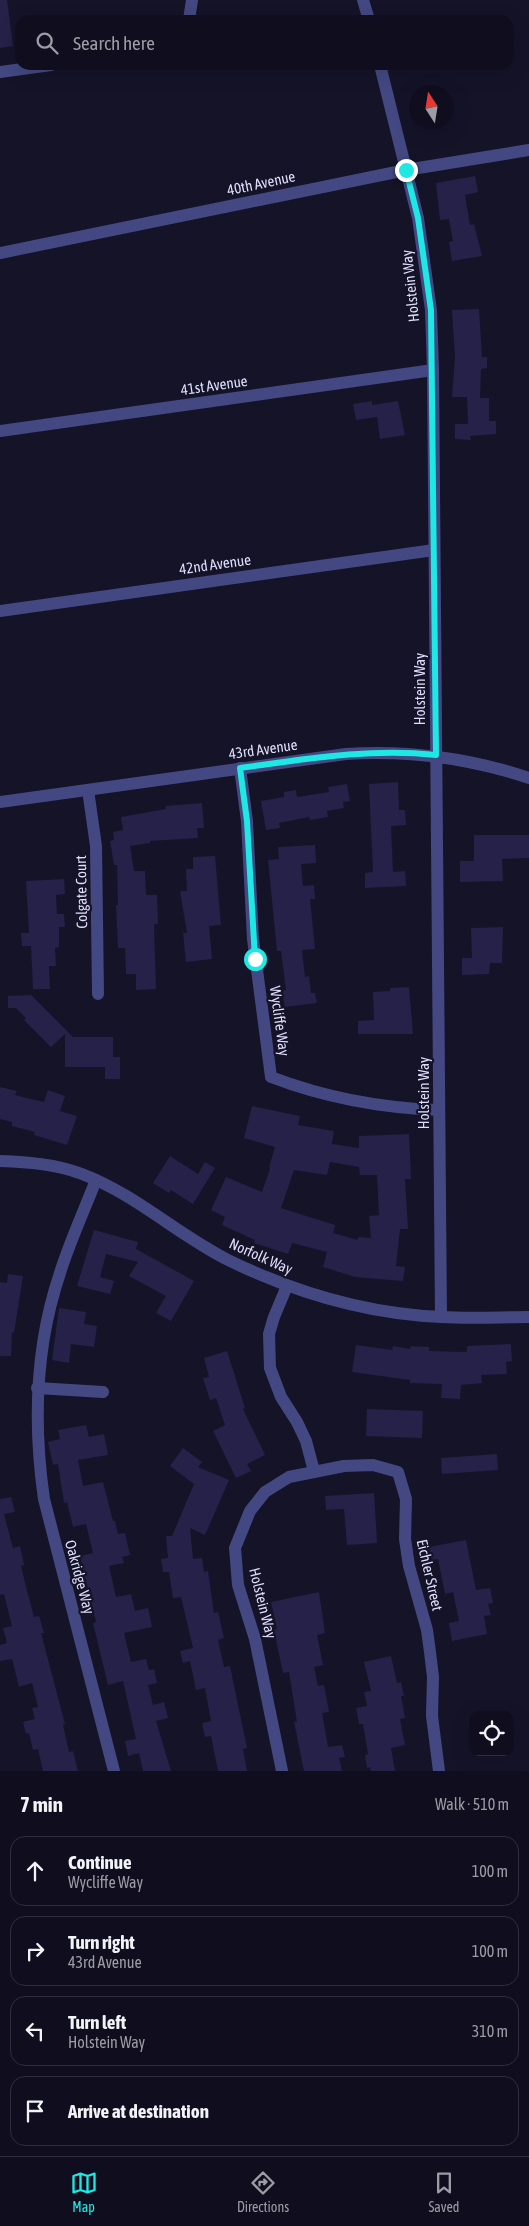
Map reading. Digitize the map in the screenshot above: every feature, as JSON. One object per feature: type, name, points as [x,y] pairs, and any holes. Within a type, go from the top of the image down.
[{"type":"street","points":[[190,15],[192,0]]},
{"type":"street","points":[[364,0],[367,15]]},
{"type":"street","points":[[0,72],[15,70]]},
{"type":"street","name":"Holstein Way","points":[[381,70],[418,218],[431,310],[441,1317]]},
{"type":"street","name":"40th Avenue","points":[[0,253],[406,170],[529,150]]},
{"type":"street","name":"41st Avenue","points":[[0,431],[433,370]]},
{"type":"street","name":"42nd Avenue","points":[[0,611],[434,550]]},
{"type":"street","name":"43rd Avenue","points":[[0,802],[240,768],[346,754],[385,751],[436,755],[475,762],[529,778]]},
{"type":"street","name":"Wycliffe Way","points":[[240,768],[248,830],[254,946],[271,1076],[336,1098],[372,1105],[439,1110]]},
{"type":"street","name":"Colgate Court","points":[[88,790],[96,846],[98,994]]},
{"type":"street","name":"Norfolk Way","points":[[0,1162],[59,1167],[96,1180],[138,1203],[194,1241],[226,1259],[287,1286],[328,1299],[364,1308],[441,1317],[529,1317]]},
{"type":"street","name":"Oakridge Way","points":[[96,1180],[60,1272],[44,1334],[37,1388],[38,1460],[44,1499],[114,1771]]},
{"type":"street","points":[[287,1286],[269,1334],[270,1368],[281,1398],[297,1422],[306,1441],[314,1471]]},
{"type":"street","points":[[37,1388],[103,1392]]},
{"type":"street","name":"Eichler Street","points":[[314,1471],[344,1466],[373,1465],[398,1472],[406,1499],[405,1539],[409,1566],[427,1630],[433,1677],[432,1716],[439,1771]]},
{"type":"street","name":"Holstein Way","points":[[282,1771],[255,1639],[238,1585],[234,1548],[250,1511],[265,1492],[289,1477],[314,1471]]},
{"type":"building","points":[[0,0],[7,0],[13,46],[0,48]]},
{"type":"building","points":[[475,176],[478,192],[465,195],[470,225],[474,224],[482,256],[452,261],[449,242],[453,241],[449,219],[440,220],[436,183]]},
{"type":"building","points":[[479,309],[482,357],[487,357],[487,368],[481,369],[480,398],[489,398],[489,421],[496,421],[496,434],[470,436],[471,440],[455,439],[455,424],[468,424],[467,397],[452,397],[455,357],[452,310]]},
{"type":"building","points":[[372,401],[372,405],[398,401],[405,435],[380,439],[377,417],[356,420],[353,404]]},
{"type":"building","points":[[398,782],[399,810],[405,810],[406,825],[391,826],[393,872],[405,871],[406,886],[365,888],[365,873],[373,872],[369,784]]},
{"type":"building","points":[[347,784],[350,801],[343,802],[344,808],[327,811],[328,817],[310,820],[309,817],[279,823],[280,828],[266,830],[261,801],[284,797],[284,792],[296,790],[297,797],[329,792],[328,787]]},
{"type":"building","points":[[202,803],[204,828],[197,828],[198,838],[150,841],[150,843],[130,846],[134,871],[145,871],[146,895],[157,895],[158,924],[154,924],[156,989],[136,990],[136,974],[126,974],[125,948],[118,948],[117,865],[114,865],[110,841],[114,840],[113,832],[123,830],[121,817],[166,809],[165,806]]},
{"type":"building","points":[[474,835],[529,835],[529,858],[502,859],[503,881],[460,882],[460,861],[474,861]]},
{"type":"building","points":[[315,845],[316,863],[301,864],[303,886],[314,885],[315,899],[310,899],[315,949],[302,950],[305,977],[309,976],[311,993],[315,993],[317,1003],[285,1007],[282,991],[286,990],[281,951],[277,951],[268,860],[279,859],[278,847]]},
{"type":"building","points":[[215,856],[221,925],[209,926],[212,959],[186,962],[183,933],[187,933],[180,891],[187,891],[186,869],[193,869],[193,857]]},
{"type":"building","points":[[64,879],[65,894],[56,895],[57,914],[64,914],[65,927],[59,927],[59,947],[55,948],[56,966],[49,966],[50,989],[33,989],[31,946],[22,946],[21,933],[29,933],[26,881]]},
{"type":"building","points":[[503,927],[502,963],[490,963],[489,974],[462,975],[462,958],[472,958],[471,928]]},
{"type":"building","points":[[409,987],[413,1034],[358,1034],[358,1021],[374,1020],[373,992],[390,991],[390,988]]},
{"type":"building","points":[[31,995],[73,1037],[113,1037],[113,1057],[120,1057],[120,1079],[105,1079],[105,1067],[65,1067],[65,1034],[51,1047],[24,1020],[26,1018],[16,1008],[8,1008],[8,996]]},
{"type":"building","points":[[0,1087],[17,1091],[15,1095],[44,1102],[48,1090],[65,1096],[60,1111],[77,1116],[67,1145],[34,1135],[35,1132],[12,1126],[12,1122],[0,1119]]},
{"type":"building","points":[[252,1106],[300,1116],[298,1125],[334,1131],[332,1144],[359,1148],[359,1136],[409,1134],[411,1179],[405,1179],[408,1229],[400,1229],[396,1266],[405,1267],[403,1281],[355,1277],[323,1267],[327,1252],[292,1243],[288,1254],[254,1243],[255,1240],[222,1225],[225,1217],[211,1210],[226,1177],[262,1192],[270,1168],[275,1147],[244,1138]],"holes":[[[330,1162],[359,1167],[360,1175],[377,1175],[379,1215],[369,1216],[371,1238],[358,1237],[358,1240],[333,1233],[335,1225],[281,1208],[294,1170],[327,1175]]]},
{"type":"building","points":[[170,1156],[198,1174],[205,1162],[215,1168],[193,1204],[171,1190],[169,1193],[153,1183]]},
{"type":"building","points":[[94,1230],[138,1242],[136,1249],[194,1281],[171,1321],[156,1313],[166,1296],[129,1276],[138,1262],[106,1254],[100,1277],[114,1281],[110,1294],[77,1286]]},
{"type":"building","points":[[8,1274],[23,1276],[14,1333],[12,1332],[11,1356],[0,1356],[0,1282],[7,1283]]},
{"type":"building","points":[[59,1308],[86,1312],[84,1324],[97,1326],[94,1347],[71,1344],[69,1363],[52,1360]]},
{"type":"building","points":[[511,1344],[512,1361],[506,1362],[507,1374],[481,1375],[482,1383],[461,1385],[460,1399],[441,1398],[442,1384],[410,1383],[410,1380],[352,1372],[356,1345],[392,1350],[393,1346],[410,1349],[411,1346],[429,1347],[429,1351],[467,1352],[467,1346]]},
{"type":"building","points":[[227,1351],[245,1408],[243,1409],[265,1455],[247,1464],[251,1471],[236,1478],[213,1431],[225,1425],[216,1398],[210,1400],[203,1378],[209,1377],[204,1358]]},
{"type":"building","points":[[367,1409],[423,1411],[422,1438],[366,1436]]},
{"type":"building","points":[[86,1425],[89,1437],[104,1434],[108,1455],[78,1460],[83,1486],[103,1482],[118,1534],[125,1533],[130,1555],[122,1557],[124,1563],[109,1566],[116,1597],[131,1594],[135,1611],[148,1608],[152,1627],[124,1633],[131,1662],[146,1659],[149,1670],[154,1669],[157,1683],[148,1685],[153,1705],[164,1702],[168,1718],[156,1721],[171,1771],[143,1771],[139,1753],[128,1756],[125,1741],[136,1739],[123,1681],[108,1685],[93,1623],[96,1622],[80,1556],[93,1553],[86,1524],[73,1527],[67,1502],[64,1503],[58,1464],[53,1465],[48,1442],[60,1439],[58,1430]]},
{"type":"building","points":[[183,1448],[202,1462],[198,1467],[229,1480],[205,1535],[190,1528],[193,1559],[202,1558],[204,1572],[208,1571],[214,1613],[218,1612],[224,1638],[218,1640],[224,1667],[230,1666],[247,1748],[243,1749],[247,1771],[218,1771],[211,1736],[205,1737],[202,1723],[211,1721],[205,1688],[196,1690],[190,1661],[183,1663],[180,1651],[193,1648],[181,1597],[173,1598],[169,1572],[163,1572],[161,1559],[168,1558],[166,1536],[172,1536],[194,1484],[170,1466]]},
{"type":"building","points":[[497,1454],[498,1470],[442,1474],[441,1458]]},
{"type":"building","points":[[374,1493],[377,1543],[347,1545],[344,1509],[326,1510],[325,1496]]},
{"type":"building","points":[[11,1497],[15,1512],[4,1514],[13,1548],[20,1546],[24,1565],[21,1566],[27,1591],[34,1617],[39,1616],[44,1633],[41,1633],[65,1724],[63,1725],[69,1752],[73,1751],[78,1771],[43,1771],[38,1749],[33,1750],[29,1733],[26,1734],[23,1722],[35,1719],[32,1708],[38,1707],[32,1683],[19,1687],[12,1659],[0,1661],[0,1645],[7,1643],[3,1628],[12,1626],[4,1594],[0,1595],[0,1499]]},
{"type":"building","points":[[466,1540],[476,1590],[490,1588],[493,1603],[488,1604],[491,1615],[484,1616],[487,1634],[452,1641],[449,1623],[459,1621],[453,1592],[445,1594],[438,1559],[432,1560],[429,1547]]},
{"type":"building","points":[[319,1592],[325,1633],[317,1635],[323,1665],[314,1667],[318,1686],[324,1685],[329,1712],[322,1713],[328,1747],[342,1745],[345,1757],[339,1758],[342,1771],[304,1771],[294,1722],[297,1722],[289,1672],[283,1673],[274,1630],[277,1629],[271,1602]]},
{"type":"building","points":[[391,1656],[397,1683],[401,1682],[404,1696],[401,1696],[405,1718],[400,1719],[405,1745],[391,1748],[395,1771],[371,1771],[370,1767],[367,1768],[365,1755],[368,1754],[363,1724],[359,1724],[356,1708],[367,1706],[364,1692],[371,1691],[364,1662]]},
{"type":"route","points":[[255,959],[247,821],[240,768],[346,754],[385,751],[436,755],[431,310],[418,218],[406,170]]}]
